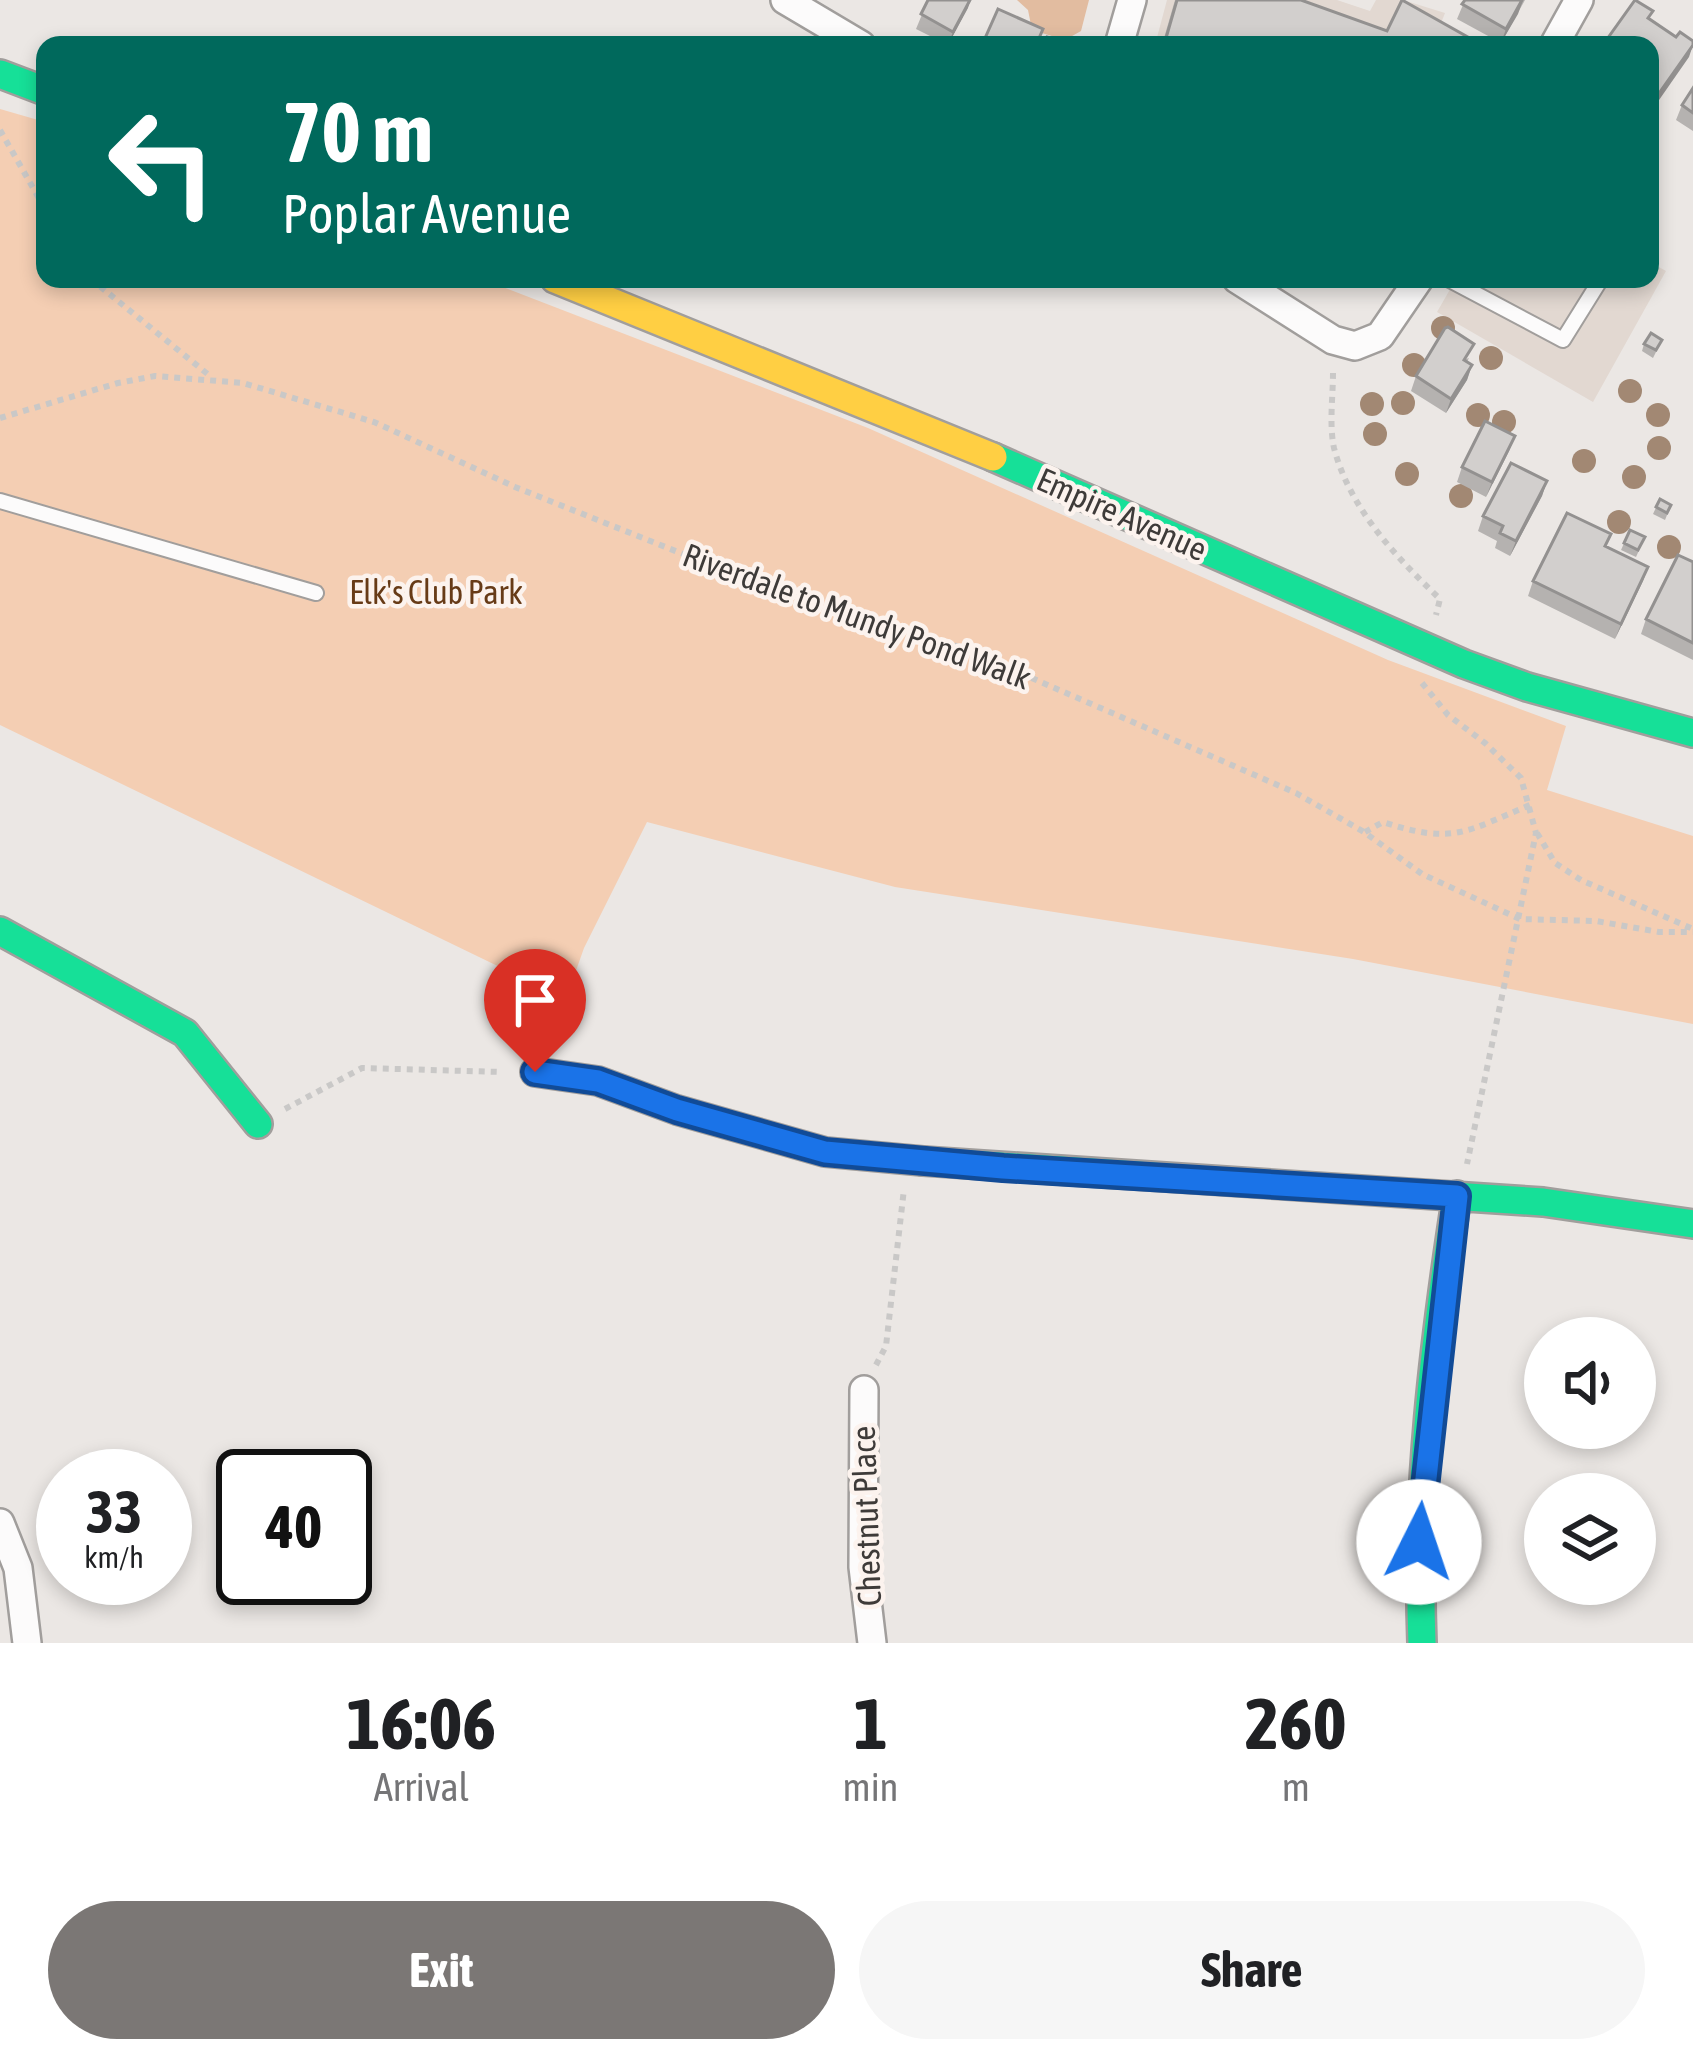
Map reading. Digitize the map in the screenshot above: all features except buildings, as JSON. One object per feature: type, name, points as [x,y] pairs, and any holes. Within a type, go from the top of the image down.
[{"type":"street","points":[[1122,36],[1132,0]]},
{"type":"street","points":[[1558,36],[1579,0]]},
{"type":"street","points":[[794,2],[847,36]]},
{"type":"street","points":[[0,74],[36,88]]},
{"type":"street","name":"Empire Avenue","points":[[579,288],[915,422],[1424,648],[1527,687],[1693,733]]},
{"type":"street","points":[[1252,288],[1333,340],[1355,346],[1380,336],[1413,288]]},
{"type":"street","points":[[0,931],[184,1033],[258,1124]]},
{"type":"street","points":[[535,1072],[598,1081],[677,1110],[825,1152],[1003,1168],[1461,1183],[1693,1224]]},
{"type":"street","points":[[1422,1643],[1421,1504],[1461,1183]]},
{"type":"street","name":"Chestnut Place","points":[[864,1390],[863,1567],[872,1643]]},
{"type":"street","points":[[0,1523],[19,1568],[27,1643]]},
{"type":"lane","points":[[1465,288],[1563,340],[1595,288]]},
{"type":"lane","points":[[0,501],[316,593]]},
{"type":"path","points":[[0,130],[36,193]]},
{"type":"path","points":[[102,288],[213,379]]},
{"type":"path","points":[[1334,373],[1333,444],[1347,481],[1397,558],[1440,599],[1434,623]]},
{"type":"path","name":"Riverdale to Mundy Pond Walk","points":[[0,418],[155,376],[243,383],[374,422],[515,487],[683,554],[965,649],[1295,793],[1364,832],[1422,874],[1520,920],[1596,921],[1658,932],[1693,931]]},
{"type":"path","points":[[1417,676],[1448,715],[1521,778],[1536,833],[1555,863],[1693,931]]},
{"type":"path","points":[[1364,832],[1383,822],[1453,836],[1530,806]]},
{"type":"path","points":[[1461,1183],[1536,833]]},
{"type":"path","points":[[258,1124],[362,1068],[535,1072]]},
{"type":"path","points":[[864,1390],[886,1346],[905,1180]]},
{"type":"shaded area","points":[[1017,0],[1089,0],[1081,31],[1072,36],[1032,30],[1028,10]]},
{"type":"shaded area","points":[[1167,0],[1337,0],[1370,11],[1376,0],[1403,0],[1445,13],[1439,28],[1455,36],[1157,36]]},
{"type":"shaded area","points":[[1451,288],[1657,288],[1593,402],[1437,312]]},
{"type":"green space","name":"Elk's Club Park","points":[[0,109],[36,119],[36,288],[505,288],[868,428],[1388,660],[1566,726],[1547,790],[1693,836],[1693,1024],[1353,959],[895,887],[647,822],[584,948],[566,999],[0,725]]},
{"type":"traffic: fast","points":[[0,74],[36,88]]},
{"type":"traffic: fast","points":[[993,457],[1464,664],[1527,687],[1693,733]]},
{"type":"traffic: fast","points":[[0,931],[185,1033],[258,1124]]},
{"type":"traffic: fast","points":[[923,1161],[1543,1202],[1693,1224]]},
{"type":"traffic: fast","points":[[1422,1643],[1429,1418],[1457,1195]]},
{"type":"traffic: slow","points":[[577,288],[993,457]]},
{"type":"traffic: slow","points":[[535,1072],[598,1081],[677,1110],[825,1152],[923,1161]]},
{"type":"route","points":[[535,1072],[598,1081],[677,1110],[825,1152],[1457,1196],[1419,1542]]}]
